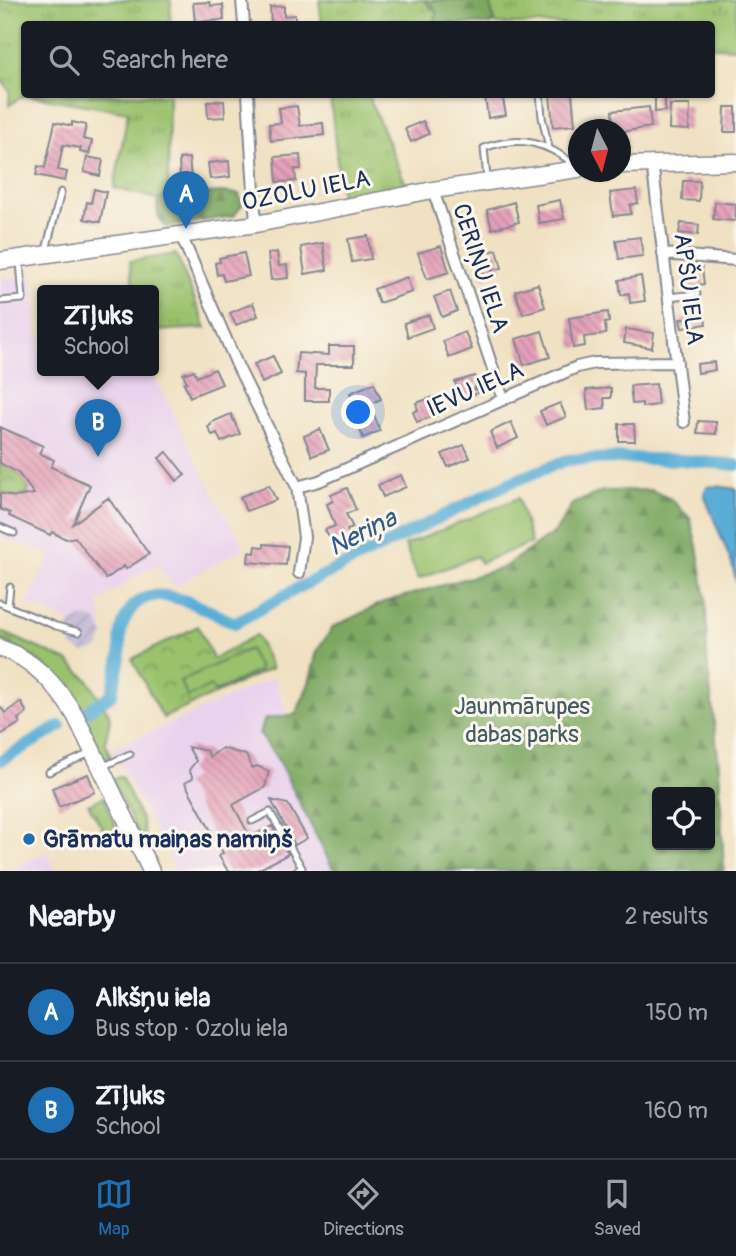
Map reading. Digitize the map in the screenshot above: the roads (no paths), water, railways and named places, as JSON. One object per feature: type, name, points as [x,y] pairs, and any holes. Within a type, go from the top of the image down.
[{"type":"main road","points":[[631,164],[736,162]]},
{"type":"main road","name":"OZOLU IELA","points":[[0,261],[256,224],[433,190],[568,170]]},
{"type":"main road","points":[[0,648],[25,659],[51,682],[75,715],[151,871]]},
{"type":"street","points":[[242,0],[244,21]]},
{"type":"street","points":[[248,98],[256,224]]},
{"type":"street","name":"APŠU IELA","points":[[652,162],[684,422]]},
{"type":"street","name":"CERIŅU IELA","points":[[433,190],[503,399]]},
{"type":"street","points":[[181,235],[238,367],[297,487],[304,537],[299,573]]},
{"type":"street","points":[[663,254],[736,260]]},
{"type":"street","name":"IEVU IELA","points":[[297,487],[341,471],[586,365],[677,362]]},
{"type":"lane","points":[[540,98],[550,148]]},
{"type":"lane","points":[[487,182],[484,148],[498,142],[514,141],[550,148],[568,162]]},
{"type":"lane","points":[[45,256],[61,192]]},
{"type":"lane","points":[[0,301],[23,299],[19,258]]},
{"type":"lane","points":[[668,297],[696,294]]},
{"type":"lane","points":[[479,387],[495,378]]},
{"type":"lane","points":[[0,527],[14,533]]},
{"type":"lane","points":[[8,606],[9,586]]},
{"type":"lane","points":[[0,603],[56,626],[79,632]]},
{"type":"lane","points":[[49,772],[93,751]]},
{"type":"lane","points":[[101,768],[130,754]]},
{"type":"lane","points":[[252,821],[270,812],[302,868],[296,871]]},
{"type":"water","points":[[707,487],[736,489],[736,582],[732,564],[705,497]]},
{"type":"waterway","name":"Neriņa","points":[[88,711],[112,694],[123,624],[132,608],[144,599],[173,597],[235,623],[298,588],[509,483],[567,460],[618,458],[736,465]]},
{"type":"waterway","name":"Neriņa","points":[[0,761],[60,726]]},
{"type":"place","name":"Alkšņu iela","points":[[186,229]]},
{"type":"place","name":"Zīļuks","points":[[98,457]]},
{"type":"place","name":"Grāmatu maiņas namiņš","points":[[29,839]]},
{"type":"park label","name":"Jaunmārupes dabas parks","points":[[522,720]]}]
